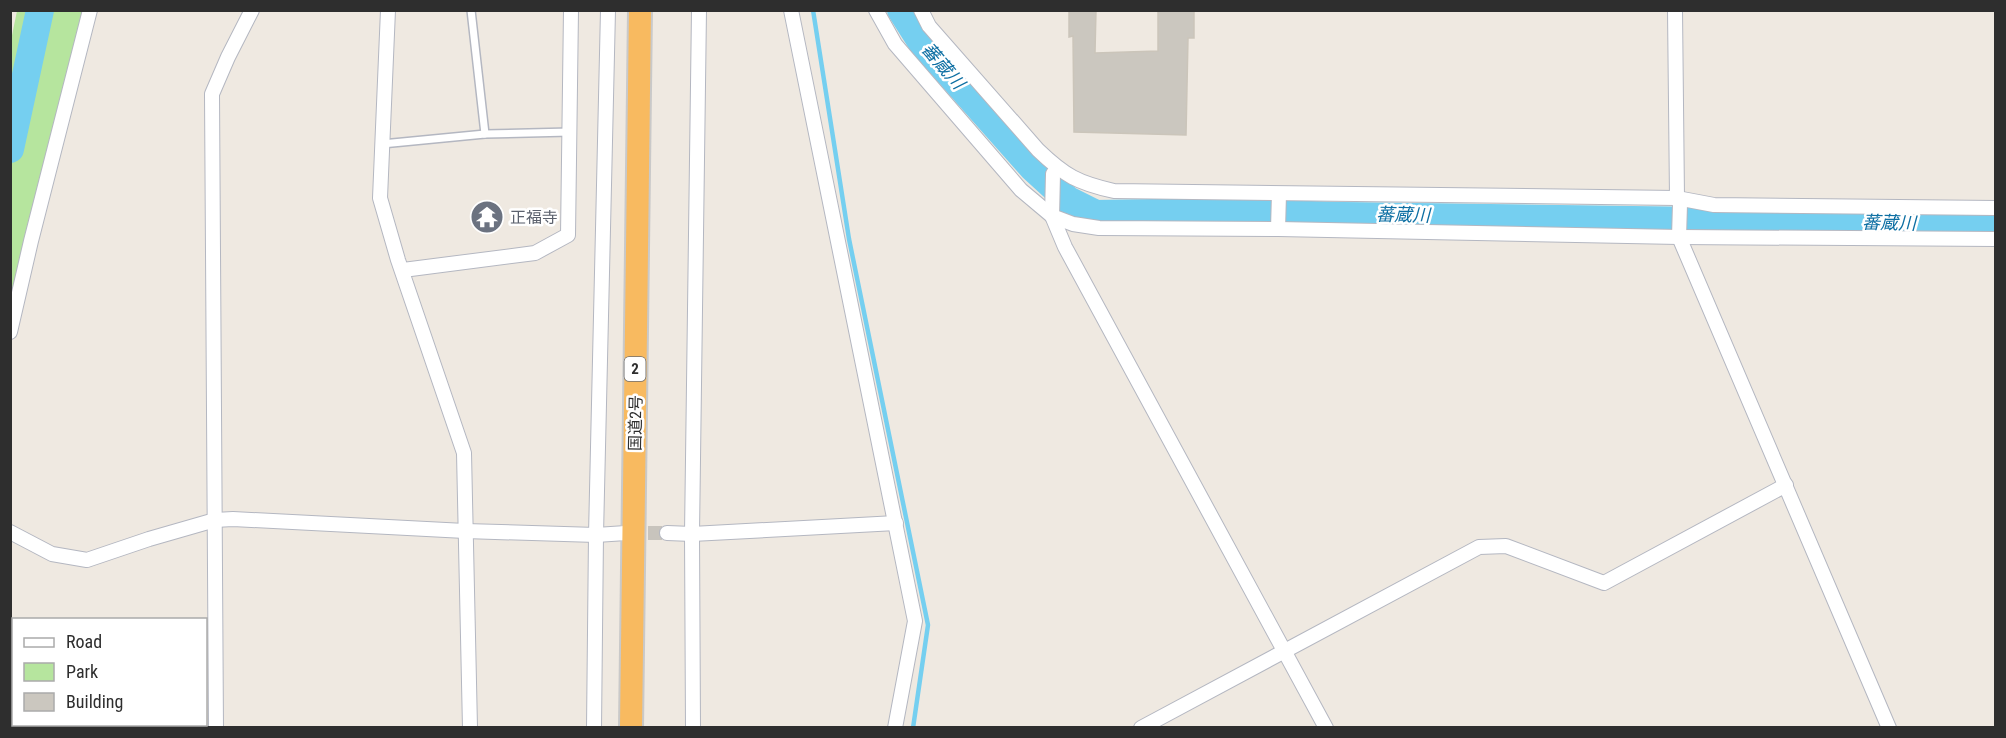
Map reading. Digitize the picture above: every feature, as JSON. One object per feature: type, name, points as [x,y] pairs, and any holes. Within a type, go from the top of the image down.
[{"type":"highway","name":"国道2号","points":[[631,728],[640,10]]},
{"type":"street","points":[[10,332],[90,10]]},
{"type":"street","points":[[216,728],[210,700],[215,520],[212,93],[252,10]]},
{"type":"street","points":[[388,10],[380,198],[464,453],[470,728]]},
{"type":"street","points":[[403,270],[535,253],[568,235],[571,10]]},
{"type":"street","points":[[594,728],[608,10]]},
{"type":"street","points":[[693,728],[692,534],[699,10]]},
{"type":"street","points":[[792,10],[915,621],[896,728]]},
{"type":"street","points":[[876,10],[895,44],[1021,190],[1052,215],[1073,224],[1099,228],[1278,228],[1679,237],[1995,239]]},
{"type":"street","points":[[921,10],[929,26],[1055,171],[1085,184],[1114,191],[1278,196],[1366,194],[1649,200],[1714,205],[1995,208]]},
{"type":"street","points":[[1675,10],[1679,237],[1889,728]]},
{"type":"street","points":[[1055,171],[1052,215],[1065,247],[1326,728]]},
{"type":"street","points":[[1278,196],[1278,228]]},
{"type":"street","points":[[1141,728],[1479,547],[1506,546],[1604,583],[1786,485]]},
{"type":"street","points":[[10,532],[52,554],[87,560],[215,520],[233,519],[465,531],[596,535],[626,533]]},
{"type":"street","points":[[667,533],[692,534],[896,523]]},
{"type":"lane","points":[[471,10],[484,134]]},
{"type":"lane","points":[[382,144],[484,134],[570,132]]},
{"type":"green space","points":[[17,11],[83,11],[11,296],[10,45]]},
{"type":"building","points":[[1069,10],[1096,10],[1095,53],[1158,51],[1158,10],[1194,10],[1194,38],[1188,38],[1186,135],[1074,132],[1073,36],[1069,37]]},
{"type":"waterway","points":[[10,149],[40,10]]},
{"type":"waterway","points":[[813,10],[849,239],[928,625],[913,728]]},
{"type":"waterway","name":"蕃蔵川","points":[[901,10],[922,43],[1033,168],[1068,200],[1096,214],[1208,212],[1996,225]]},
{"type":"tunnel","points":[[627,533],[667,533]]},
{"type":"place","name":"正福寺","points":[[487,217]]}]
